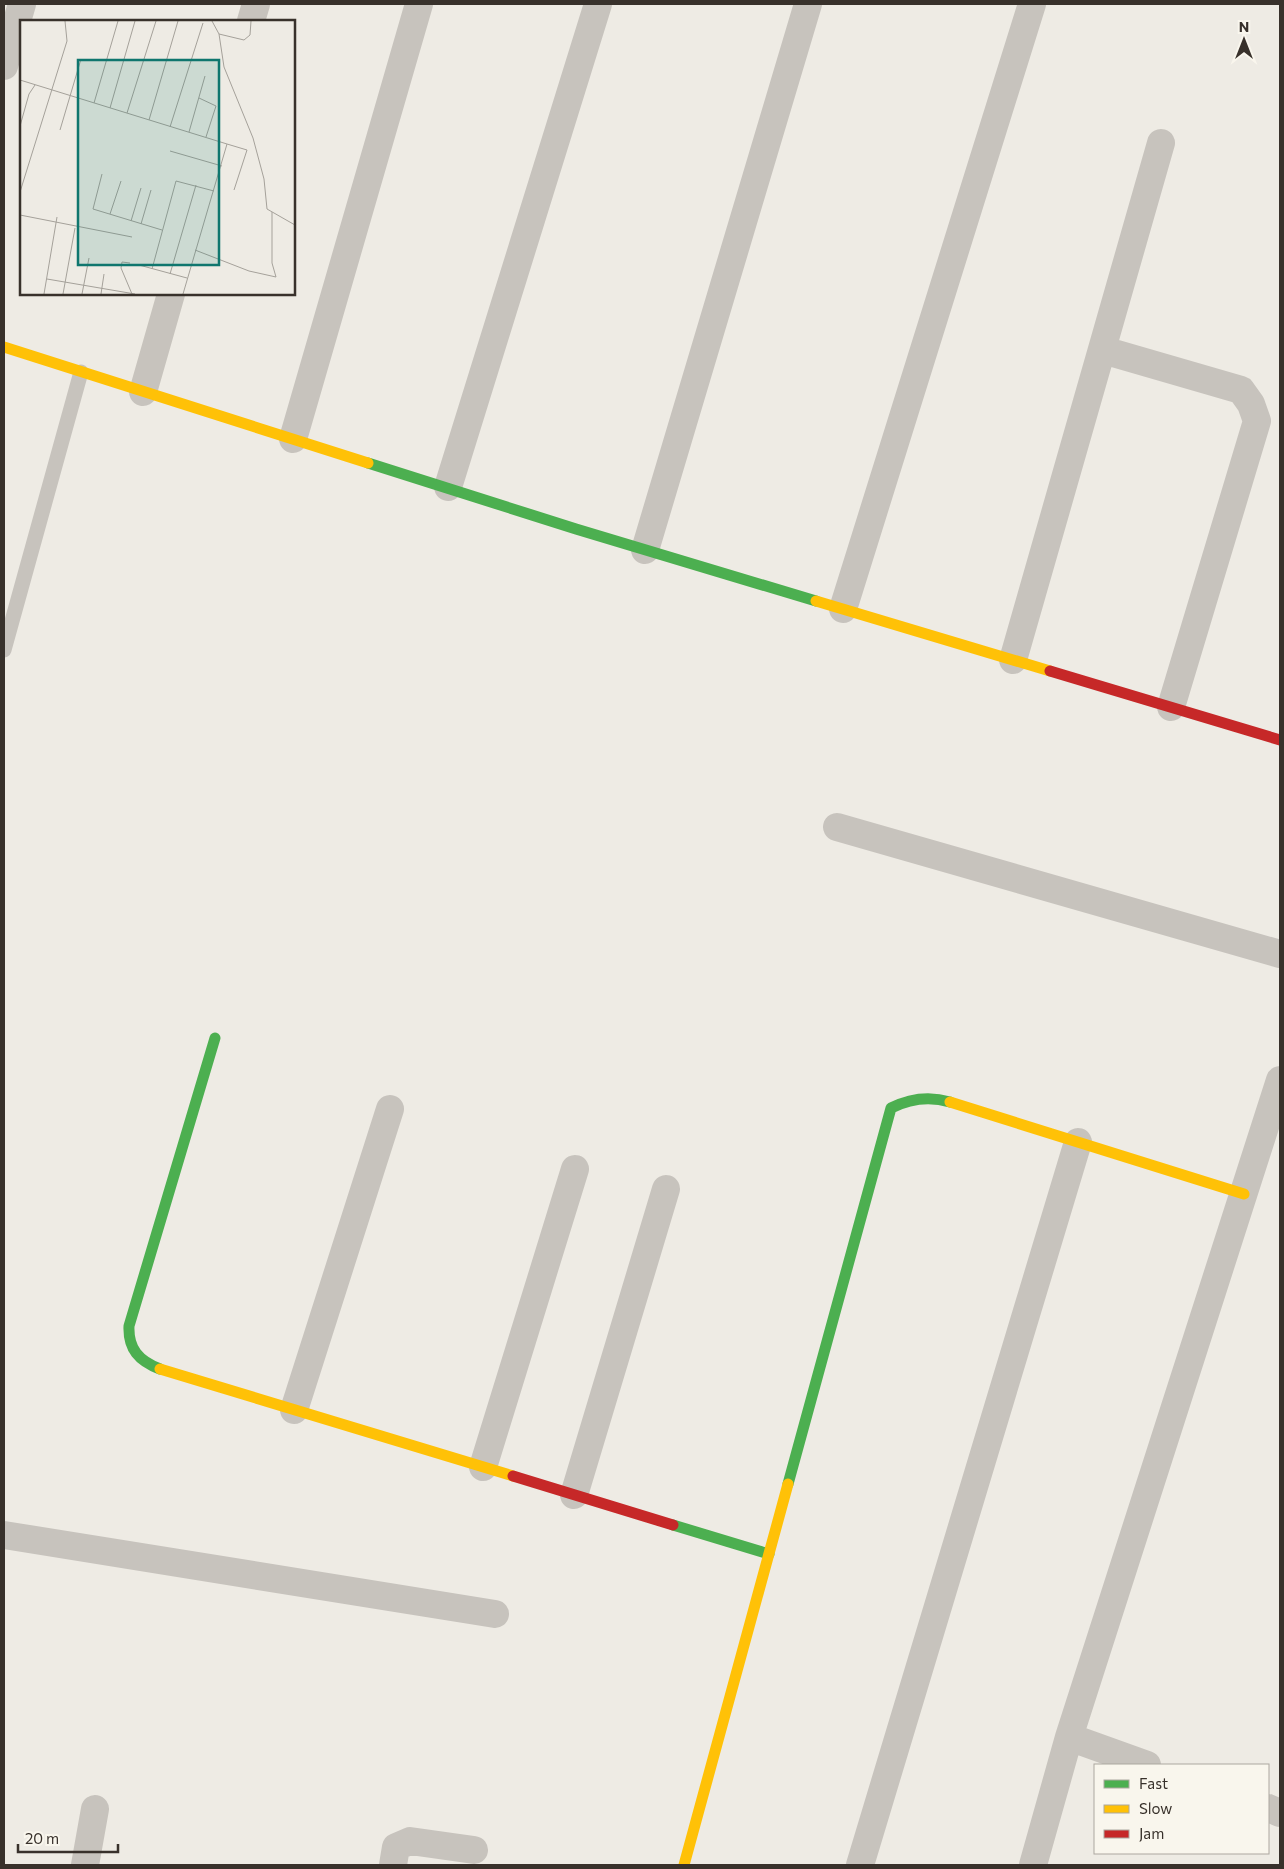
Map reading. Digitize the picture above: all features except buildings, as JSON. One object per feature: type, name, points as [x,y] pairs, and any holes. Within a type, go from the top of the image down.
[{"type":"street","points":[[4,66],[22,4]]},
{"type":"street","points":[[251,20],[256,4]]},
{"type":"street","points":[[293,439],[419,4]]},
{"type":"street","points":[[448,486],[598,4]]},
{"type":"street","points":[[645,550],[808,4]]},
{"type":"street","points":[[843,609],[1032,4]]},
{"type":"street","points":[[1013,660],[1161,143]]},
{"type":"street","points":[[143,392],[171,295]]},
{"type":"street","points":[[4,347],[448,486],[645,550],[1280,740]]},
{"type":"street","points":[[1103,350],[1241,390],[1252,404],[1257,421],[1171,707]]},
{"type":"street","points":[[837,827],[1280,954]]},
{"type":"street","points":[[215,1038],[128,1326],[127,1341],[136,1357],[157,1368],[769,1554]]},
{"type":"street","points":[[1033,1865],[1069,1738],[1280,1080]]},
{"type":"street","points":[[684,1865],[891,1108],[908,1100],[943,1100],[1244,1194]]},
{"type":"street","points":[[294,1410],[390,1109]]},
{"type":"street","points":[[860,1865],[1078,1142]]},
{"type":"street","points":[[483,1467],[575,1169]]},
{"type":"street","points":[[574,1495],[666,1189]]},
{"type":"street","points":[[4,1534],[495,1614]]},
{"type":"street","points":[[1069,1738],[1144,1764]]},
{"type":"street","points":[[85,1865],[95,1809]]},
{"type":"street","points":[[392,1865],[396,1847],[410,1841],[474,1850]]},
{"type":"lane","points":[[4,650],[81,372]]},
{"type":"traffic: fast","points":[[368,463],[576,529],[816,601]]},
{"type":"traffic: fast","points":[[160,1369],[146,1362],[136,1353],[130,1341],[129,1326],[215,1038]]},
{"type":"traffic: fast","points":[[788,1484],[891,1108],[905,1102],[920,1099],[950,1102]]},
{"type":"traffic: fast","points":[[673,1525],[769,1554]]},
{"type":"traffic: slow","points":[[4,347],[368,463]]},
{"type":"traffic: slow","points":[[816,601],[1050,671]]},
{"type":"traffic: slow","points":[[950,1102],[1244,1194]]},
{"type":"traffic: slow","points":[[160,1369],[513,1476]]},
{"type":"traffic: slow","points":[[684,1865],[788,1484]]},
{"type":"traffic: jam","points":[[1050,671],[1280,740]]},
{"type":"traffic: jam","points":[[513,1476],[673,1525]]}]
